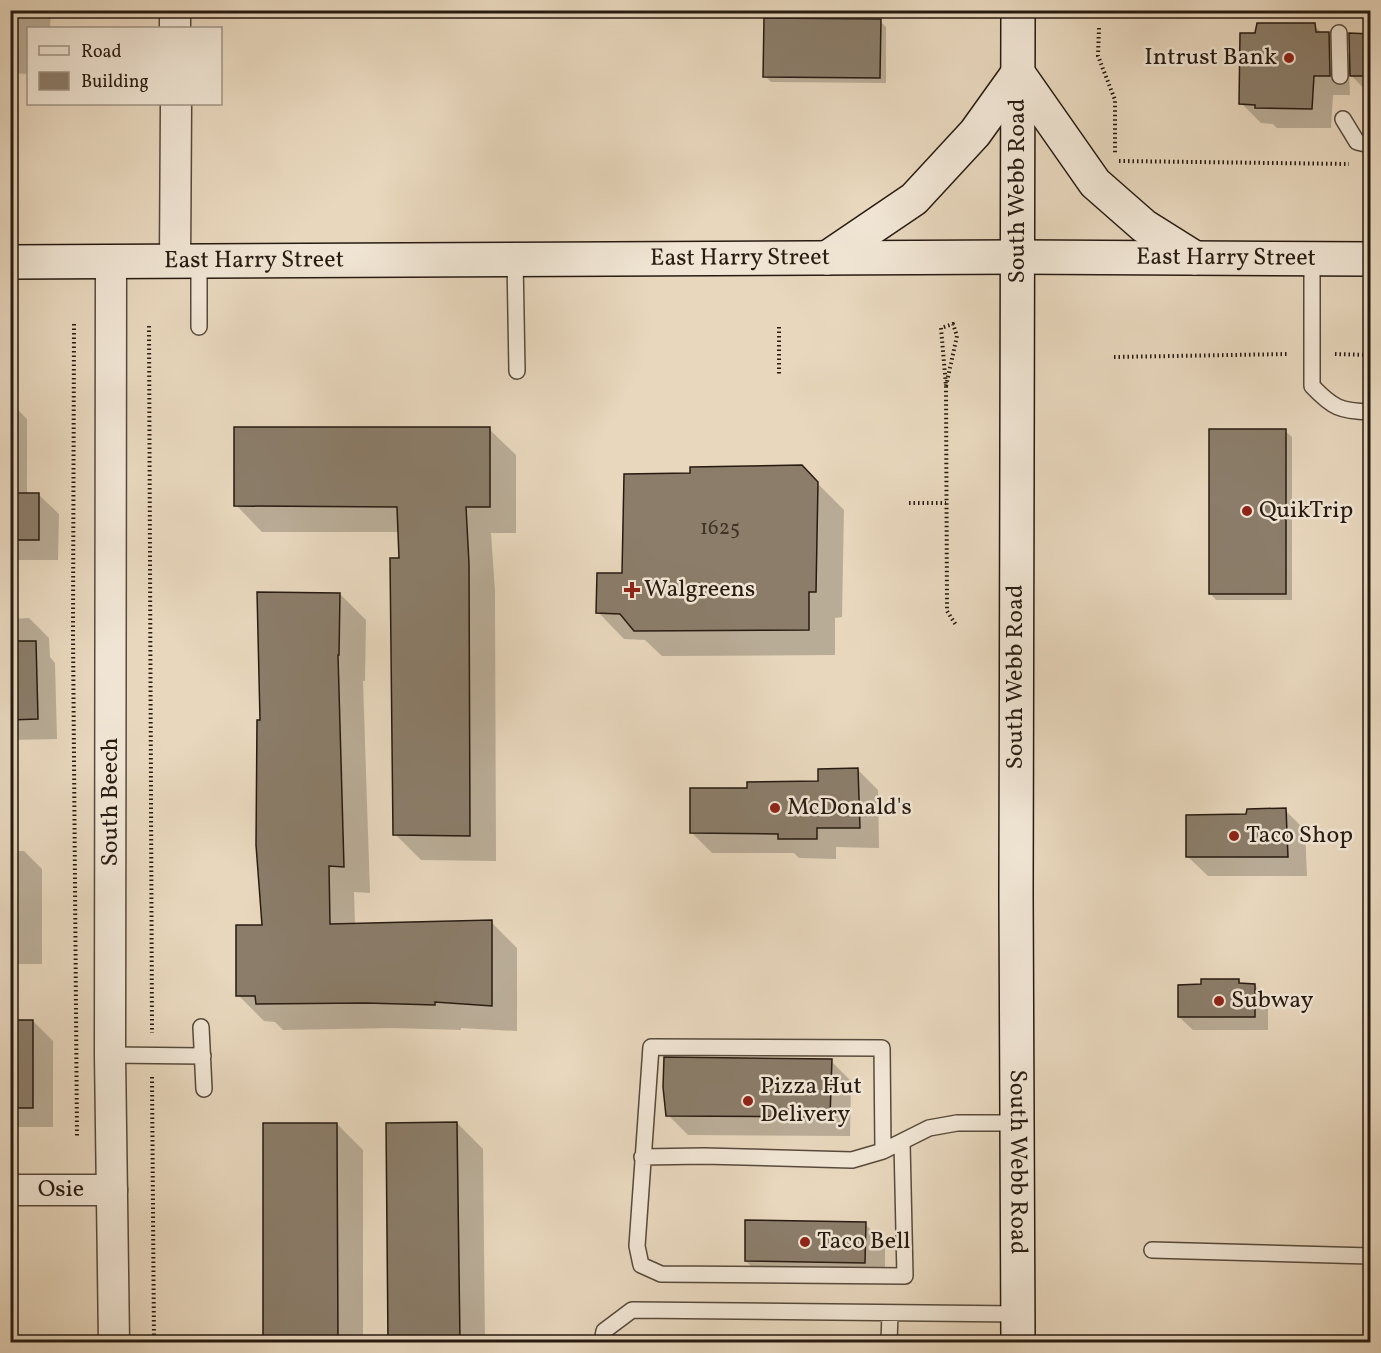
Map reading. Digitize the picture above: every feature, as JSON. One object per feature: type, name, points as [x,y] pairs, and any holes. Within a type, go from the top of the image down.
[{"type":"main road","name":"South Webb Road","points":[[1018,10],[1016,651],[1018,1328]]},
{"type":"main road","points":[[827,258],[914,199],[975,133],[1018,73],[1095,183],[1144,226],[1195,258]]},
{"type":"main road","name":"East Harry Street","points":[[10,262],[1018,257],[1371,259]]},
{"type":"street","points":[[175,10],[175,27]]},
{"type":"street","points":[[176,105],[187,262]]},
{"type":"street","name":"South Beech","points":[[111,262],[110,1055],[114,1342]]},
{"type":"street","name":"Osie","points":[[10,1190],[112,1190]]},
{"type":"lane","points":[[1340,33],[1340,76]]},
{"type":"lane","points":[[1343,119],[1357,142],[1371,145]]},
{"type":"lane","points":[[515,259],[517,371]]},
{"type":"lane","points":[[1312,259],[1312,386],[1329,404],[1350,411],[1371,412]]},
{"type":"lane","points":[[187,262],[199,327]]},
{"type":"lane","points":[[201,1027],[204,1089]]},
{"type":"lane","points":[[883,1151],[882,1048],[651,1047],[637,1246],[641,1265],[661,1275],[904,1276],[902,1143]]},
{"type":"lane","points":[[110,1055],[202,1056]]},
{"type":"lane","points":[[642,1157],[852,1160],[883,1151],[929,1128],[957,1123],[1017,1123]]},
{"type":"lane","points":[[1152,1250],[1371,1256]]},
{"type":"lane","points":[[602,1342],[604,1331],[632,1310],[890,1313],[1018,1328]]},
{"type":"lane","points":[[889,1342],[890,1313]]},
{"type":"path","points":[[1099,28],[1098,56],[1115,100],[1115,161],[1359,164]]},
{"type":"path","points":[[74,324],[73,644],[77,1137]]},
{"type":"path","points":[[946,386],[957,336],[953,324],[941,328],[946,386],[947,611],[956,625]]},
{"type":"path","points":[[149,326],[154,1342]]},
{"type":"path","points":[[778,327],[779,375]]},
{"type":"path","points":[[1114,357],[1371,355]]},
{"type":"path","points":[[909,503],[946,503]]},
{"type":"building","points":[[764,18],[881,19],[880,78],[763,77]]},
{"type":"building","points":[[1257,23],[1315,23],[1316,32],[1329,32],[1330,76],[1314,76],[1312,109],[1255,108],[1255,105],[1239,104],[1240,33],[1255,33]]},
{"type":"building","points":[[1349,33],[1371,34],[1371,76],[1350,76]]},
{"type":"building","points":[[234,427],[490,427],[490,507],[466,507],[469,563],[470,836],[393,835],[390,558],[399,558],[397,507],[234,506]]},
{"type":"building","points":[[1209,429],[1286,429],[1286,594],[1209,594]]},
{"type":"building","name":"Walgreens","points":[[802,465],[818,482],[816,592],[809,592],[809,630],[634,631],[620,614],[596,613],[597,573],[622,573],[624,474],[690,473],[690,467]]},
{"type":"building","points":[[10,493],[39,493],[39,540],[10,540]]},
{"type":"building","points":[[257,592],[340,593],[338,655],[344,867],[329,866],[330,924],[492,920],[492,1006],[435,1002],[435,1005],[256,1004],[255,996],[236,996],[236,925],[262,925],[256,845],[257,720],[260,720]]},
{"type":"building","points":[[10,641],[36,641],[38,719],[10,720]]},
{"type":"building","name":"McDonald's","points":[[858,768],[860,828],[817,828],[817,839],[778,839],[778,834],[690,833],[690,788],[747,788],[747,782],[818,781],[818,769]]},
{"type":"building","points":[[1286,808],[1288,857],[1186,857],[1186,815],[1246,814],[1247,809]]},
{"type":"building","points":[[1201,979],[1239,979],[1239,983],[1255,984],[1255,1017],[1178,1017],[1178,985],[1201,984]]},
{"type":"building","points":[[10,1020],[33,1020],[33,1108],[10,1108]]},
{"type":"building","name":"Pizza Hut Delivery","points":[[664,1057],[832,1059],[830,1117],[666,1116],[663,1087]]},
{"type":"building","points":[[457,1122],[460,1342],[388,1342],[386,1123]]},
{"type":"building","points":[[263,1123],[337,1123],[338,1342],[263,1342]]},
{"type":"building","name":"Taco Bell","points":[[745,1220],[866,1222],[865,1263],[745,1261]]},
{"type":"place","name":"Intrust Bank","points":[[1289,58]]},
{"type":"place","name":"QuikTrip","points":[[1247,511]]},
{"type":"place","name":"Walgreens","points":[[632,590]]},
{"type":"place","name":"McDonald's","points":[[775,808]]},
{"type":"place","name":"Taco Shop","points":[[1234,836]]},
{"type":"place","name":"Subway","points":[[1219,1001]]},
{"type":"place","name":"Pizza Hut Delivery","points":[[748,1101]]},
{"type":"place","name":"Taco Bell","points":[[805,1242]]}]
